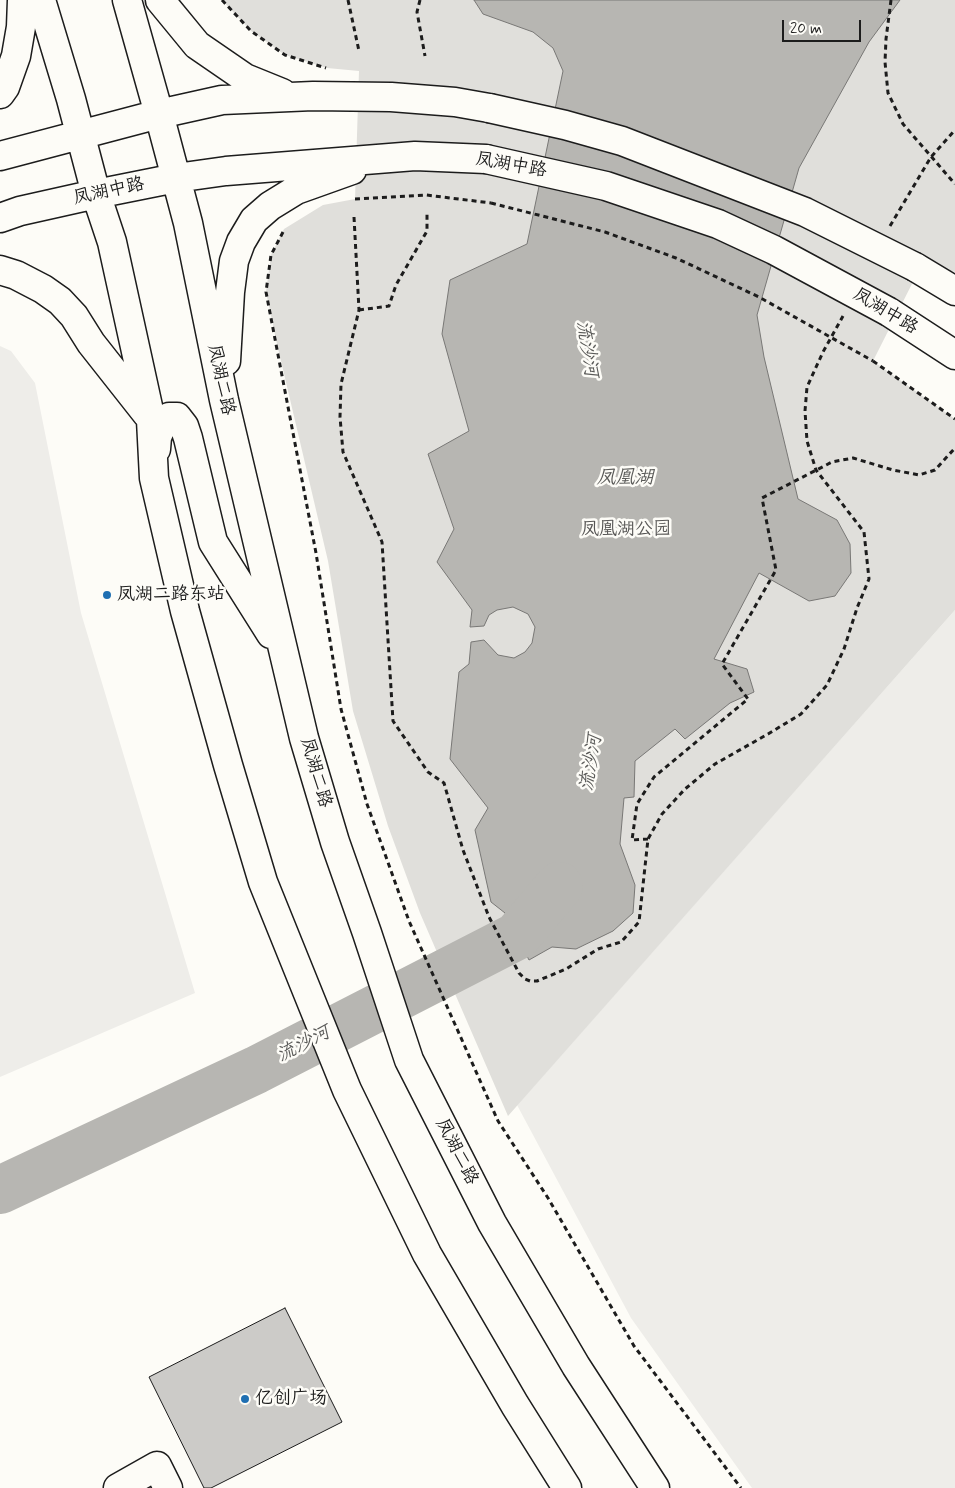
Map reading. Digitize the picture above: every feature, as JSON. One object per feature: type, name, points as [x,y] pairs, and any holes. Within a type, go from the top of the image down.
[{"type":"street","points":[[0,94],[5,87],[16,56],[21,27],[22,0]]},
{"type":"street","points":[[41,0],[96,194],[112,242],[151,420],[154,478],[186,611],[225,755],[263,882],[347,1090],[427,1254],[515,1405],[567,1488]]},
{"type":"street","name":"凤湖二路","points":[[127,0],[160,114],[188,223],[224,400],[282,652],[304,738],[332,833],[409,1060],[492,1223],[576,1366],[655,1488]]},
{"type":"street","points":[[160,0],[197,45],[245,78],[270,89],[294,96],[358,96]]},
{"type":"street","points":[[0,156],[160,114],[222,100],[358,96],[455,102],[565,125],[622,140],[805,212],[915,267],[955,291]]},
{"type":"street","name":"凤湖中路","points":[[0,218],[20,211],[96,194],[176,178],[226,171],[415,156],[486,159],[606,186],[718,224],[774,250],[889,312],[955,355]]},
{"type":"street","points":[[224,400],[230,292],[234,261],[240,242],[254,220],[270,206],[296,190],[384,158]]},
{"type":"street","points":[[0,270],[16,275],[43,289],[60,301],[74,316],[91,343],[151,420]]},
{"type":"street","points":[[154,478],[157,437],[163,422],[169,417],[177,417],[184,426],[188,438],[213,542],[282,652]]},
{"type":"street","points":[[118,1488],[157,1466],[168,1488]]},
{"type":"path","points":[[222,0],[251,30],[285,55],[327,68]]},
{"type":"path","points":[[348,0],[360,51]]},
{"type":"path","points":[[420,0],[417,12],[425,56]]},
{"type":"path","points":[[891,0],[885,62],[888,93],[903,124],[955,184]]},
{"type":"path","points":[[890,227],[931,157],[955,130]]},
{"type":"path","points":[[347,201],[426,195],[491,203],[605,232],[676,258],[759,296],[873,361],[955,419]]},
{"type":"path","points":[[359,310],[389,306],[396,284],[427,231],[428,212]]},
{"type":"path","points":[[354,217],[359,310],[341,384],[340,417],[344,452],[382,542],[393,721],[428,772],[444,783],[464,850],[489,917],[519,973],[530,981],[537,981],[566,969],[598,950],[621,942],[639,922],[648,839],[662,814],[685,789],[715,764],[801,714],[826,685],[844,649],[857,608],[869,579],[864,532],[816,470],[808,441],[805,411],[807,387],[823,352],[846,310]]},
{"type":"path","points":[[284,229],[271,255],[266,292],[316,554],[341,709],[367,804],[409,920],[498,1120],[548,1198],[634,1346],[742,1488]]},
{"type":"path","points":[[648,839],[632,840],[637,804],[654,777],[748,699],[722,664],[776,570],[762,498],[832,462],[853,458],[893,470],[919,475],[935,470],[955,448]]},
{"type":"shaded area","points":[[0,346],[11,351],[35,383],[81,613],[195,993],[0,1077]]},
{"type":"shaded area","points":[[955,610],[955,1488],[752,1488],[631,1318],[517,1105]]},
{"type":"green space","name":"凤凰湖公园","points":[[222,0],[955,0],[955,272],[922,264],[873,361],[955,419],[955,610],[508,1116],[420,913],[388,826],[353,711],[328,561],[266,292],[271,255],[284,229],[323,205],[355,199],[359,71],[327,68],[285,55],[251,31]]},
{"type":"water","name":"凤凰湖","points":[[474,0],[900,0],[869,42],[799,168],[757,315],[764,357],[798,499],[837,520],[850,544],[851,573],[835,596],[809,601],[759,573],[714,659],[747,669],[754,692],[730,703],[685,739],[675,729],[635,761],[634,797],[624,798],[620,844],[635,885],[633,913],[613,931],[576,949],[552,947],[529,960],[505,913],[491,902],[475,830],[488,808],[450,759],[459,672],[469,664],[471,642],[484,640],[498,655],[514,658],[525,652],[532,643],[535,627],[528,614],[513,607],[497,610],[489,615],[484,626],[470,627],[472,610],[437,562],[454,529],[428,454],[469,431],[442,334],[450,280],[527,244],[563,71],[553,48],[533,32],[483,14]]},
{"type":"building","name":"亿创广场","points":[[285,1308],[342,1422],[211,1488],[204,1488],[149,1377]]},
{"type":"waterway","name":"流沙河","points":[[0,1190],[256,1070],[517,936],[559,886]]},
{"type":"place","name":"凤湖二路东站","points":[[107,595]]},
{"type":"place","name":"亿创广场","points":[[245,1399]]}]
